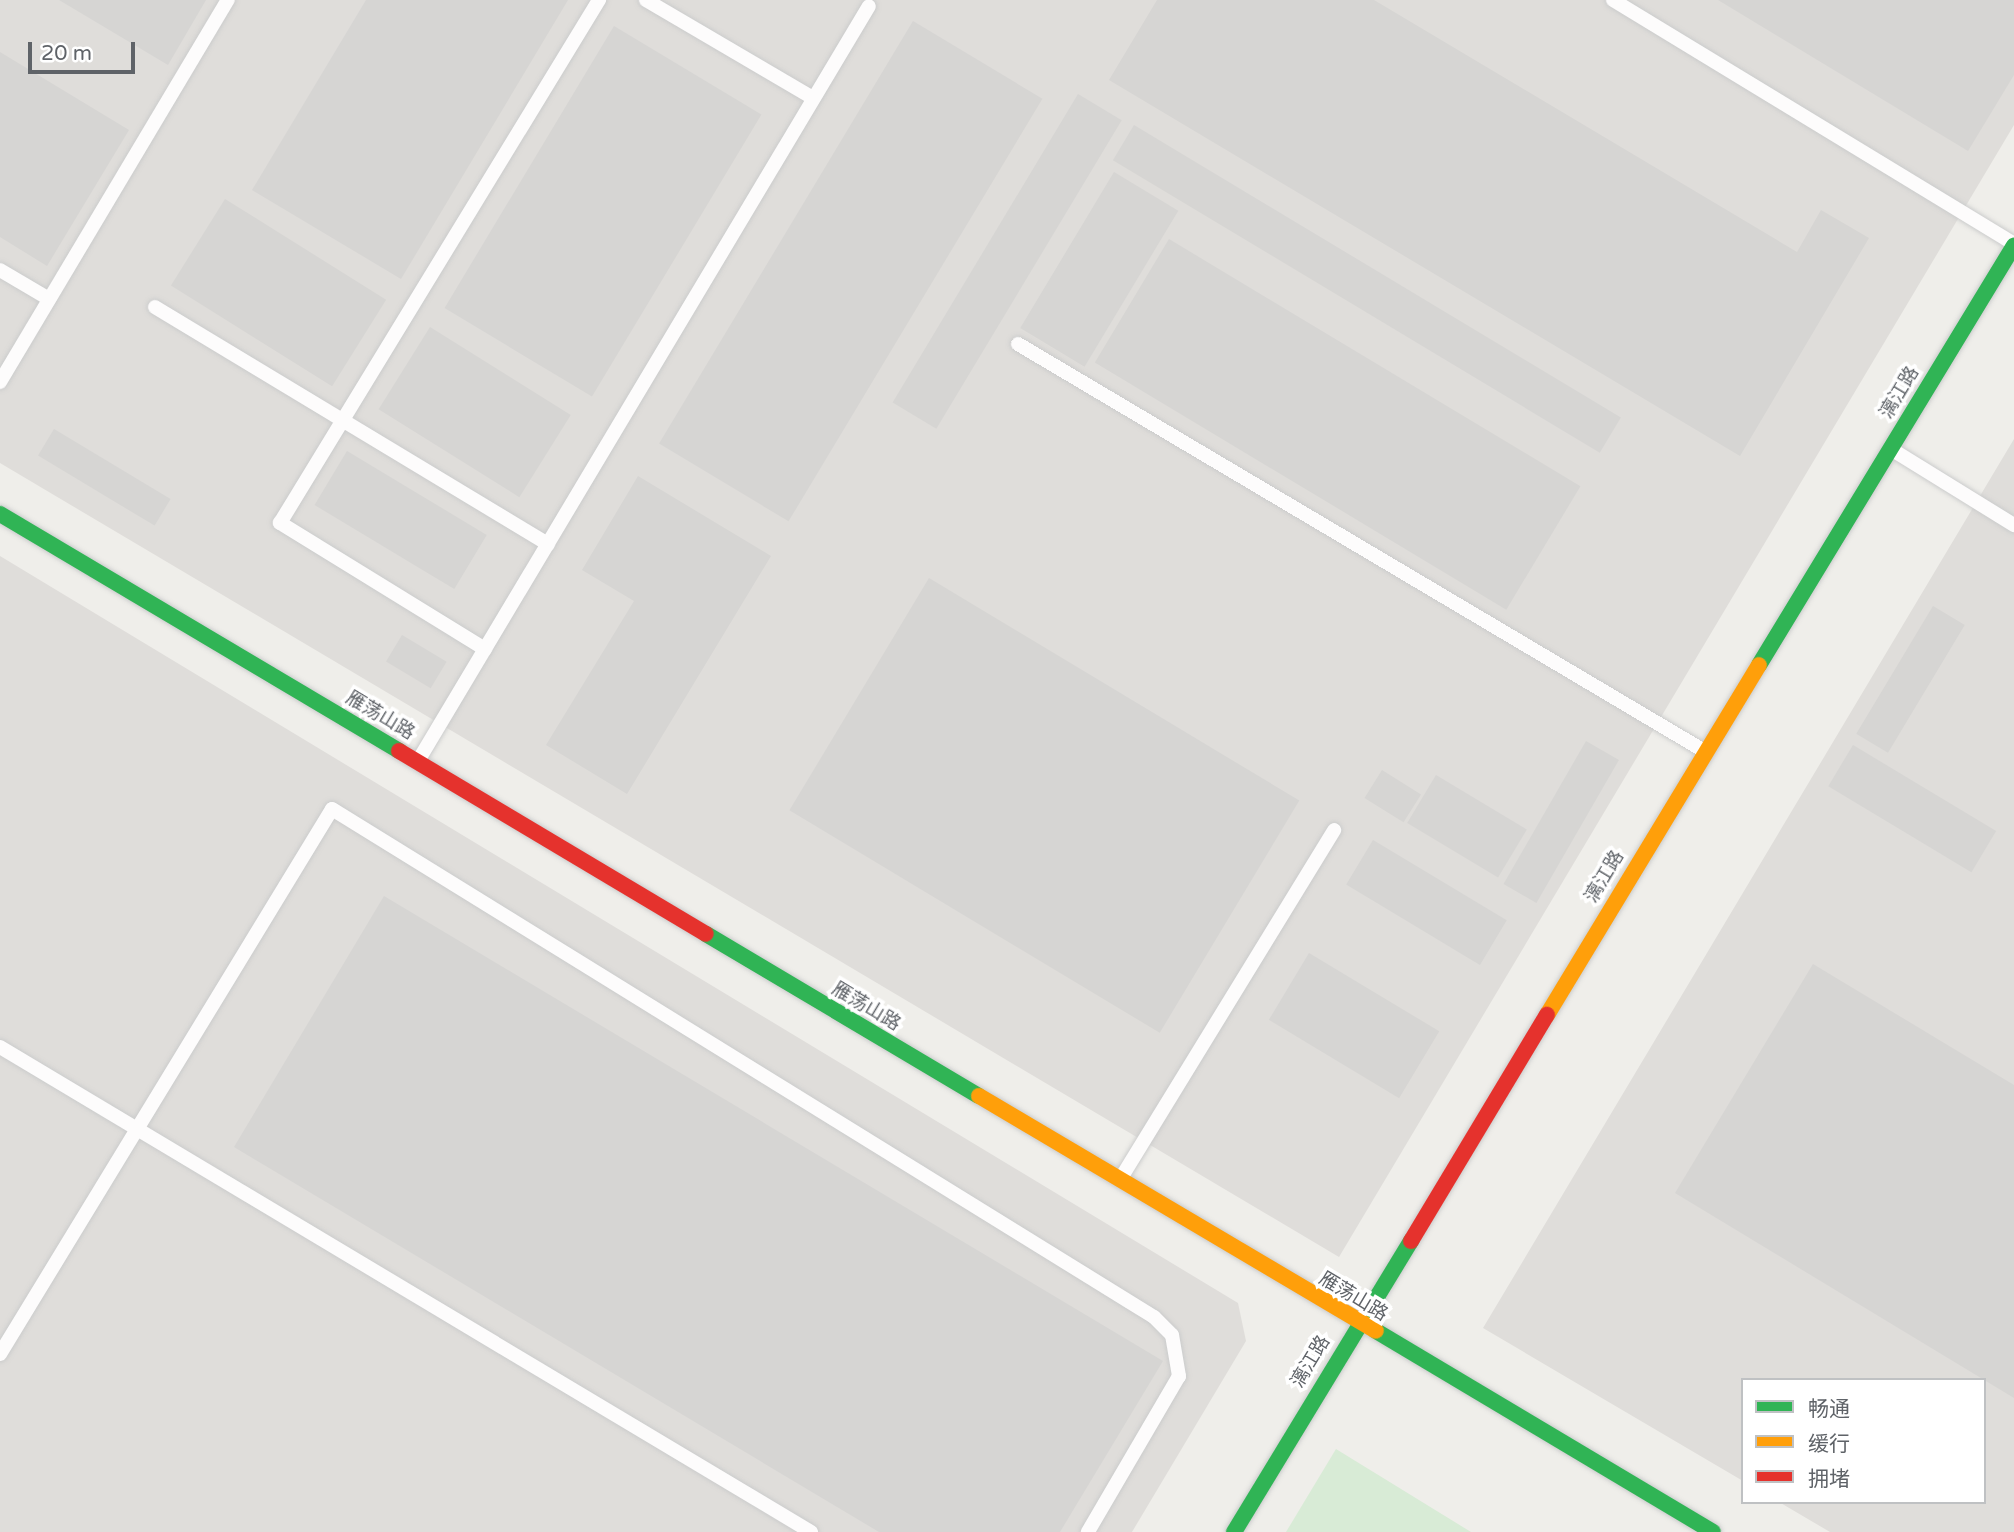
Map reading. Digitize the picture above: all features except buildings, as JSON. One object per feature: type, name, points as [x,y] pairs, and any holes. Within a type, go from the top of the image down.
[{"type":"street","name":"漓江路","points":[[1234,1532],[2014,245]]},
{"type":"street","name":"雁荡山路","points":[[0,514],[1358,1325],[1713,1532]]},
{"type":"lane","points":[[0,382],[228,0]]},
{"type":"lane","points":[[485,649],[280,523],[599,0]]},
{"type":"lane","points":[[646,0],[813,98]]},
{"type":"lane","points":[[1613,0],[2014,245]]},
{"type":"lane","points":[[417,763],[869,6]]},
{"type":"lane","points":[[0,270],[49,299]]},
{"type":"lane","points":[[155,307],[548,544]]},
{"type":"lane","points":[[1018,344],[1706,752]]},
{"type":"lane","points":[[1890,448],[2014,525]]},
{"type":"lane","points":[[0,1354],[332,809],[1154,1317],[1172,1335],[1179,1376],[1088,1532]]},
{"type":"lane","points":[[1118,1182],[1334,830]]},
{"type":"lane","points":[[0,1047],[136,1131],[810,1532]]},
{"type":"shaded area","points":[[0,0],[2014,0],[2014,125],[1339,1257],[0,463]]},
{"type":"shaded area","points":[[2014,439],[2014,1532],[1830,1532],[1782,1504],[1986,1504],[1986,1378],[1741,1378],[1741,1480],[1483,1328]]},
{"type":"shaded area","points":[[0,556],[1238,1303],[1246,1341],[1132,1532],[0,1532]]},
{"type":"green space","points":[[1336,1449],[1471,1532],[1286,1532]]},
{"type":"traffic: fast","points":[[1759,665],[2014,245]]},
{"type":"traffic: fast","points":[[0,514],[399,751]]},
{"type":"traffic: fast","points":[[706,934],[979,1096]]},
{"type":"traffic: fast","points":[[1234,1532],[1411,1241]]},
{"type":"traffic: fast","points":[[1376,1331],[1713,1532]]},
{"type":"traffic: slow","points":[[1547,1015],[1759,665]]},
{"type":"traffic: slow","points":[[979,1096],[1376,1331]]},
{"type":"traffic: jam","points":[[399,751],[706,934]]},
{"type":"traffic: jam","points":[[1411,1241],[1547,1015]]}]
